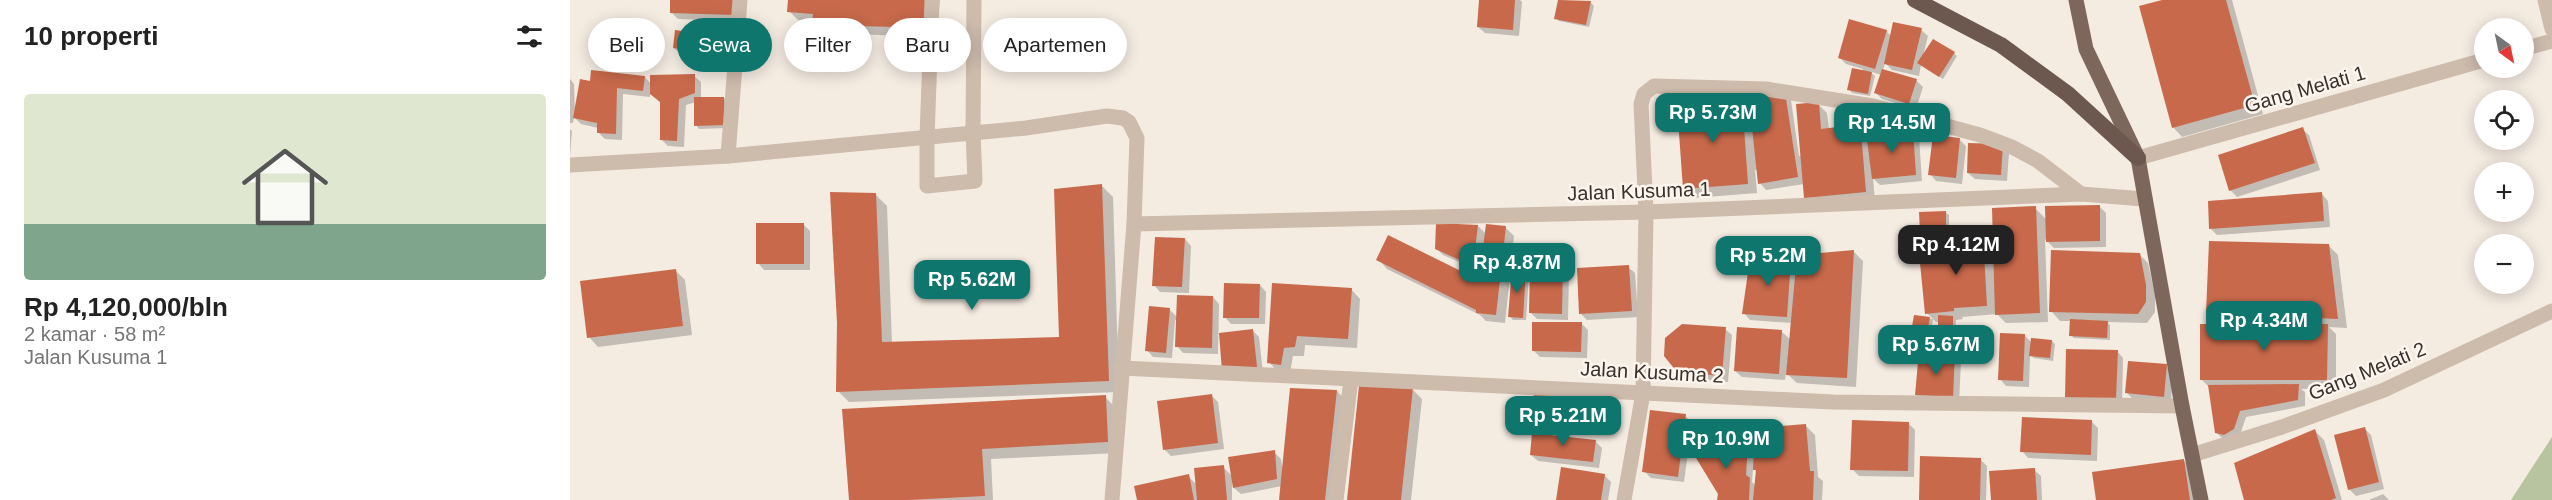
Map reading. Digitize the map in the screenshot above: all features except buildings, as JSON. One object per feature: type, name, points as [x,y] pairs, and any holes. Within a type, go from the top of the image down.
[{"type":"highway","points":[[1915,0],[2001,45],[2068,94],[2138,158]]},
{"type":"main road","points":[[2076,0],[2086,49],[2138,158],[2201,500]]},
{"type":"street","points":[[728,156],[740,0]]},
{"type":"street","points":[[932,0],[927,186],[975,181],[974,0]]},
{"type":"street","points":[[2545,0],[2552,30]]},
{"type":"street","points":[[2534,46],[2552,40]]},
{"type":"street","name":"Gang Melati 1","points":[[2138,158],[2474,63]]},
{"type":"street","points":[[1624,500],[1643,393],[1646,212],[1641,104],[1644,94],[1654,86],[1766,89],[1883,109],[1980,135],[2012,147],[2038,161],[2081,194]]},
{"type":"street","points":[[570,165],[728,156],[1026,128],[1107,116],[1123,118],[1133,126],[1137,138],[1134,224],[1112,500]]},
{"type":"street","name":"Jalan Kusuma 1","points":[[1134,224],[1646,212],[2081,194],[2144,199]]},
{"type":"street","name":"Gang Melati 2","points":[[2192,455],[2282,427],[2384,390],[2552,311]]},
{"type":"street","name":"Jalan Kusuma 2","points":[[1121,368],[1833,402],[2182,406]]},
{"type":"street","points":[[1336,500],[1350,379]]},
{"type":"green space","points":[[2552,437],[2552,500],[2511,500]]}]
